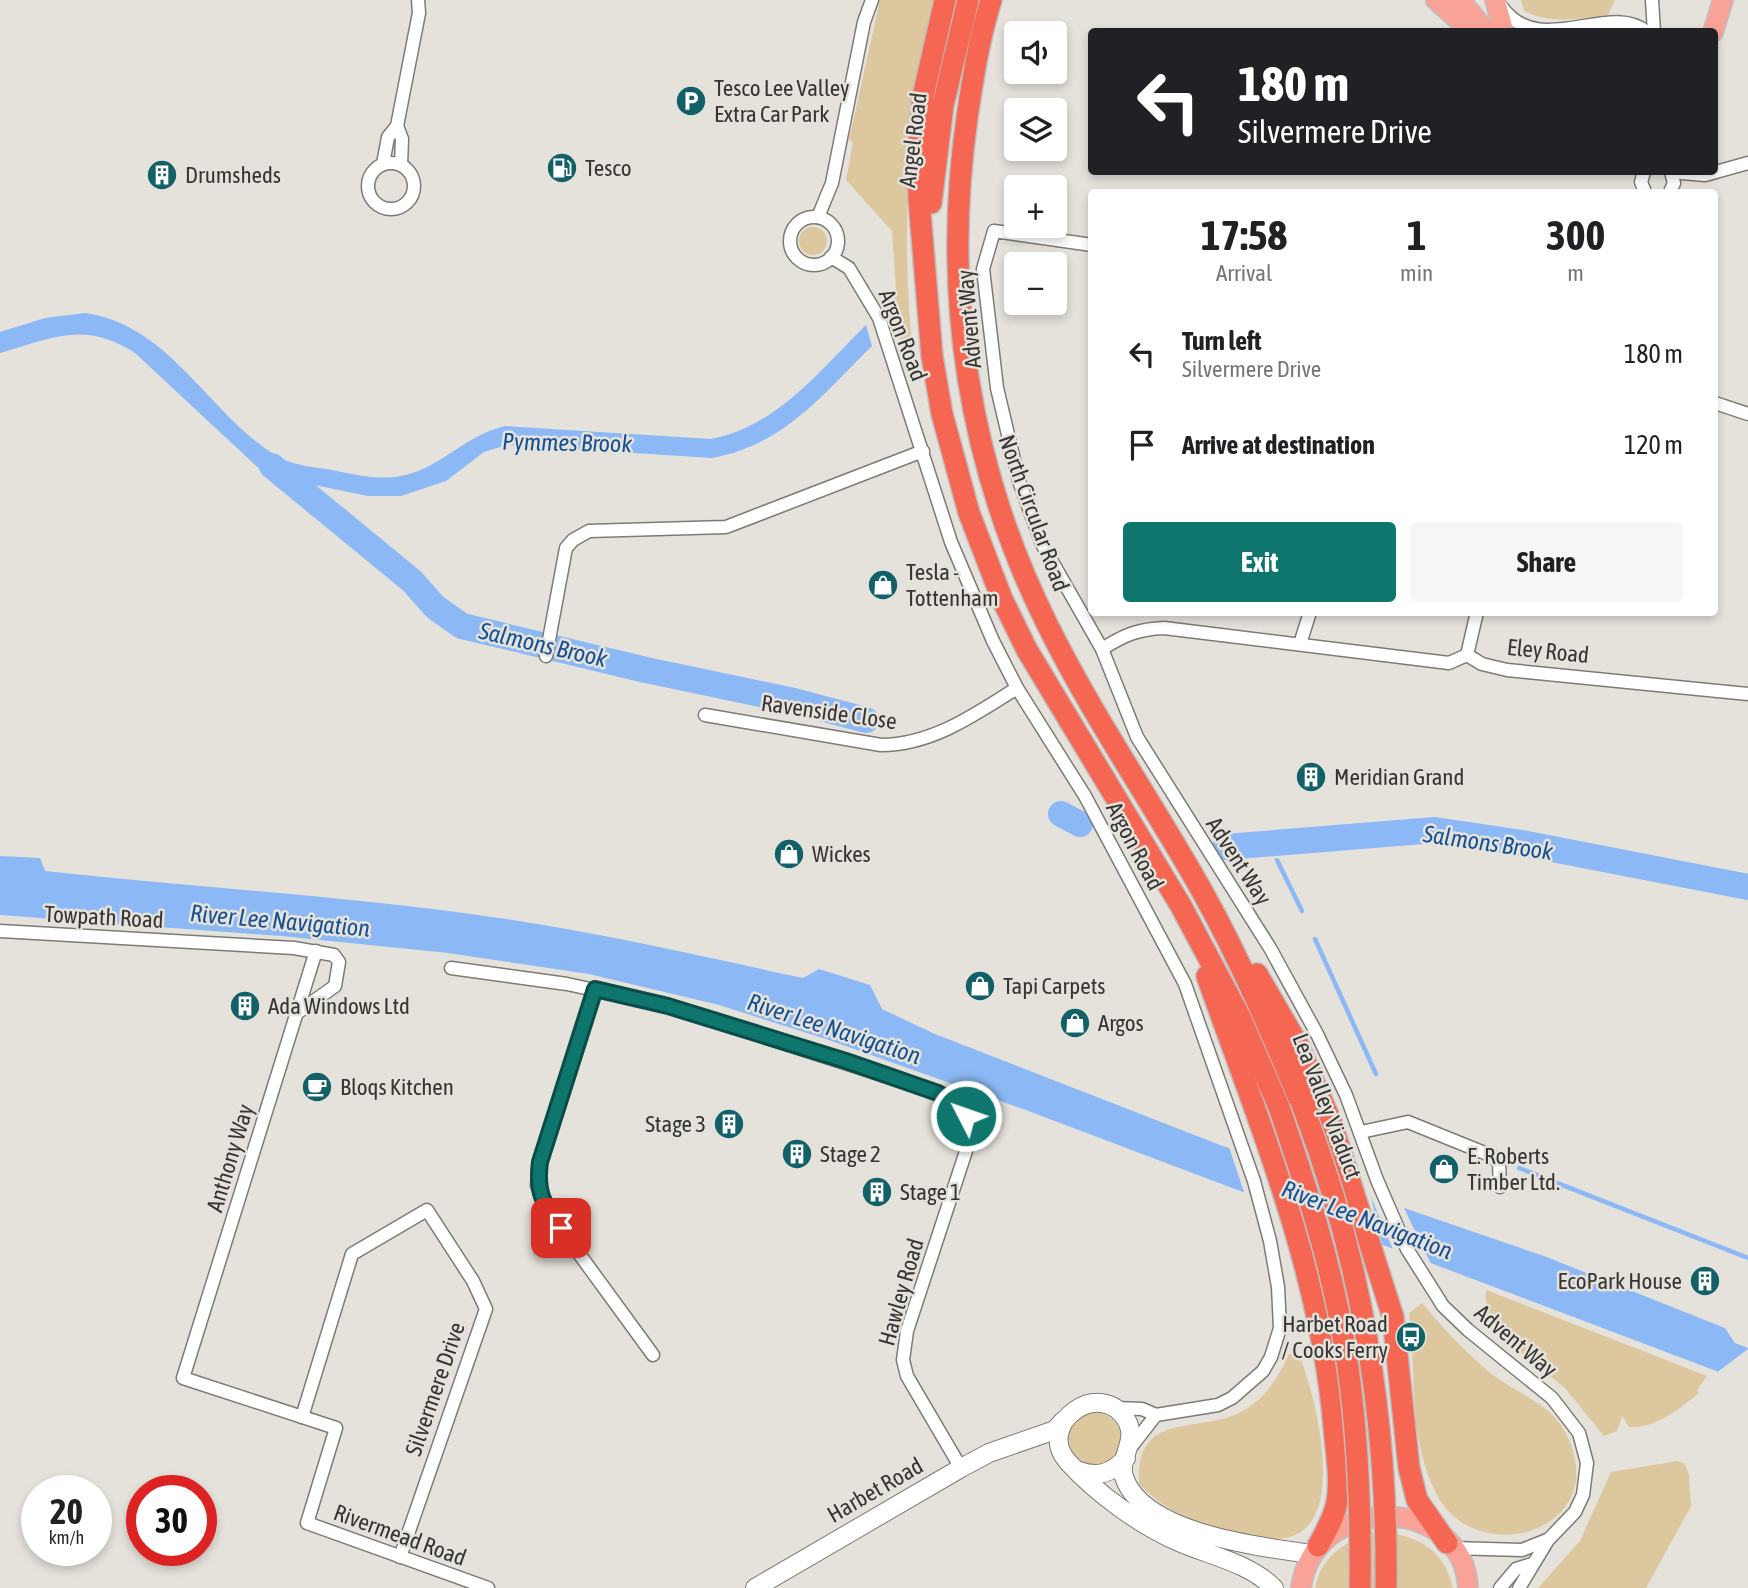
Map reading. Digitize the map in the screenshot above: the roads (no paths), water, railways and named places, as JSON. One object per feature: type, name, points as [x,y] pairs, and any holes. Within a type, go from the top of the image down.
[{"type":"highway","points":[[927,289],[918,152],[923,96],[945,0]]},
{"type":"highway","name":"Angel Road","points":[[927,289],[937,145],[952,60],[968,0]]},
{"type":"highway","points":[[970,98],[974,58],[991,0]]},
{"type":"highway","points":[[970,98],[1005,0]]},
{"type":"highway","name":"North Circular Road","points":[[970,98],[959,173],[956,262],[965,372],[976,428],[988,475],[1017,559],[1048,626],[1102,723]]},
{"type":"highway","name":"Lea Valley Viaduct","points":[[927,289],[932,356],[942,414],[969,513],[1002,600],[1027,650],[1181,906],[1240,1017],[1279,1107],[1322,1243],[1345,1349],[1356,1440],[1360,1588]]},
{"type":"highway","name":"Lea Valley Viaduct","points":[[1102,723],[1203,893],[1260,1007],[1306,1115],[1343,1232],[1366,1329],[1380,1432],[1385,1588]]},
{"type":"highway","points":[[1203,893],[1274,1000],[1316,1082],[1393,1317],[1409,1468],[1417,1500],[1449,1545]]},
{"type":"highway","points":[[1181,906],[1252,1100],[1297,1239],[1322,1342],[1337,1471],[1337,1502],[1315,1550]]},
{"type":"main road","points":[[1436,0],[1468,28]]},
{"type":"main road","points":[[1460,0],[1484,28]]},
{"type":"main road","points":[[1496,0],[1503,28]]},
{"type":"main road","points":[[1714,28],[1723,0]]},
{"type":"main road","points":[[1301,1588],[1315,1550],[1346,1524],[1382,1516],[1415,1521],[1449,1545],[1460,1561],[1468,1588]]},
{"type":"street","points":[[818,217],[832,183],[864,22],[872,0]]},
{"type":"street","points":[[1496,0],[1509,17],[1529,28]]},
{"type":"street","points":[[1653,0],[1654,28]]},
{"type":"street","points":[[397,126],[402,139],[401,165],[412,178],[413,195],[403,207],[389,210],[376,205],[368,193],[369,179],[383,164],[388,137],[397,126],[421,3]]},
{"type":"street","points":[[1542,28],[1609,22],[1631,24],[1639,28]]},
{"type":"street","points":[[1718,171],[1748,163]]},
{"type":"street","points":[[383,164],[401,165]]},
{"type":"street","points":[[818,217],[831,224],[837,237],[831,257],[820,264],[807,264],[791,250],[793,228],[804,219],[818,217]]},
{"type":"street","name":"Advent Way","points":[[1088,244],[994,231],[983,270],[984,288],[996,388],[1007,437],[1042,544],[1102,649],[1138,737],[1270,948],[1333,1066],[1361,1132],[1377,1181],[1407,1249],[1438,1300],[1468,1330],[1552,1398],[1579,1433],[1587,1462],[1583,1495],[1575,1512],[1548,1540],[1518,1588]]},
{"type":"street","name":"Argon Road","points":[[831,257],[849,268],[872,303],[960,565],[1017,688],[1085,796],[1185,984],[1239,1135],[1270,1241],[1280,1328],[1263,1371],[1242,1391],[1218,1405],[1156,1415],[1142,1409],[1114,1408]]},
{"type":"street","points":[[1718,404],[1748,414]]},
{"type":"street","points":[[546,655],[566,548],[580,535],[589,531],[726,527],[923,451]]},
{"type":"street","points":[[1300,643],[1309,616]]},
{"type":"street","points":[[1102,649],[1141,629],[1164,628],[1449,663],[1467,654],[1477,616]]},
{"type":"street","name":"Eley Road","points":[[1467,654],[1482,664],[1507,670],[1748,694]]},
{"type":"street","name":"Ravenside Close","points":[[705,715],[881,745],[898,745],[919,740],[967,720],[1017,688]]},
{"type":"street","name":"Towpath Road","points":[[0,931],[316,951]]},
{"type":"street","points":[[297,1013],[335,986],[340,976],[340,962],[334,955],[316,951]]},
{"type":"street","name":"Anthony Way","points":[[183,1378],[316,951]]},
{"type":"street","points":[[451,968],[595,989],[540,1162],[537,1185],[545,1207],[653,1355]]},
{"type":"street","name":"Hawley Road","points":[[595,989],[668,1006],[846,1061],[938,1093],[952,1101],[966,1116],[967,1148],[907,1331],[903,1360],[907,1376],[961,1468]]},
{"type":"street","points":[[1361,1132],[1408,1122],[1492,1156],[1501,1172],[1500,1187]]},
{"type":"street","name":"Silvermere Drive","points":[[302,1417],[352,1254],[427,1210],[472,1281],[485,1308],[400,1557]]},
{"type":"street","name":"Rivermead Road","points":[[183,1378],[337,1429],[307,1523],[488,1588]]},
{"type":"street","points":[[1156,1415],[1128,1453],[1106,1473],[1093,1475],[1068,1462],[1059,1446],[1063,1421],[1081,1405],[1104,1403],[1114,1408],[1129,1425],[1128,1453],[1122,1467],[1131,1491],[1149,1507],[1199,1534],[1315,1550]]},
{"type":"street","name":"Harbet Road","points":[[755,1588],[961,1468],[1022,1441],[1055,1430],[1063,1421]]},
{"type":"street","points":[[1022,1441],[1058,1450],[1068,1462],[1139,1522],[1177,1542],[1251,1571],[1274,1588]]},
{"type":"street","points":[[1449,1545],[1522,1550],[1548,1540]]},
{"type":"street","points":[[1500,1588],[1517,1569],[1532,1564]]},
{"type":"water","name":"Pymmes Brook","points":[[85,313],[115,321],[141,334],[165,352],[251,437],[281,459],[305,466],[380,477],[395,477],[425,468],[476,437],[505,426],[711,439],[757,422],[777,409],[814,378],[866,325],[872,346],[800,416],[760,442],[737,451],[712,458],[507,445],[484,452],[446,481],[401,496],[368,496],[266,475],[135,353],[117,343],[100,337],[68,335],[0,353],[0,332],[45,318]]},
{"type":"water","name":"River Lee Navigation","points":[[0,856],[40,858],[45,871],[334,898],[506,919],[618,939],[803,978],[819,969],[870,985],[882,1009],[935,1034],[1220,1145],[1544,1256],[1725,1328],[1735,1343],[1748,1348],[1748,1383],[1023,1109],[826,1039],[719,1005],[589,974],[448,953],[281,936],[0,915]]},
{"type":"waterway","name":"Salmons Brook","points":[[272,466],[412,581],[435,607],[462,626],[646,670],[794,701],[866,720]]},
{"type":"waterway","name":"Salmons Brook","points":[[1061,814],[1080,824]]},
{"type":"waterway","name":"Salmons Brook","points":[[1225,847],[1435,830],[1522,843],[1748,887]]},
{"type":"waterway","points":[[1277,860],[1302,911]]},
{"type":"waterway","points":[[1315,939],[1376,1074]]},
{"type":"waterway","points":[[1519,1168],[1748,1258]]},
{"type":"place","name":"Tesco Lee Valley Extra Car Park","points":[[691,101]]},
{"type":"place","name":"Tesco","points":[[562,168]]},
{"type":"place","name":"Drumsheds","points":[[162,175]]},
{"type":"place","name":"Tesla - Tottenham","points":[[883,585]]},
{"type":"place","name":"Meridian Grand","points":[[1311,777]]},
{"type":"place","name":"Wickes","points":[[789,854]]},
{"type":"place","name":"Tapi Carpets","points":[[980,986]]},
{"type":"place","name":"Ada Windows Ltd","points":[[245,1006]]},
{"type":"place","name":"Argos","points":[[1075,1023]]},
{"type":"place","name":"Bloqs Kitchen","points":[[317,1087]]},
{"type":"place","name":"Stage 3","points":[[729,1124]]},
{"type":"place","name":"Stage 2","points":[[797,1154]]},
{"type":"place","name":"E. Roberts Timber Ltd.","points":[[1444,1169]]},
{"type":"place","name":"Stage 1","points":[[877,1192]]},
{"type":"place","name":"EcoPark House","points":[[1705,1281]]},
{"type":"place","name":"Harbet Road / Cooks Ferry","points":[[1411,1337]]}]
